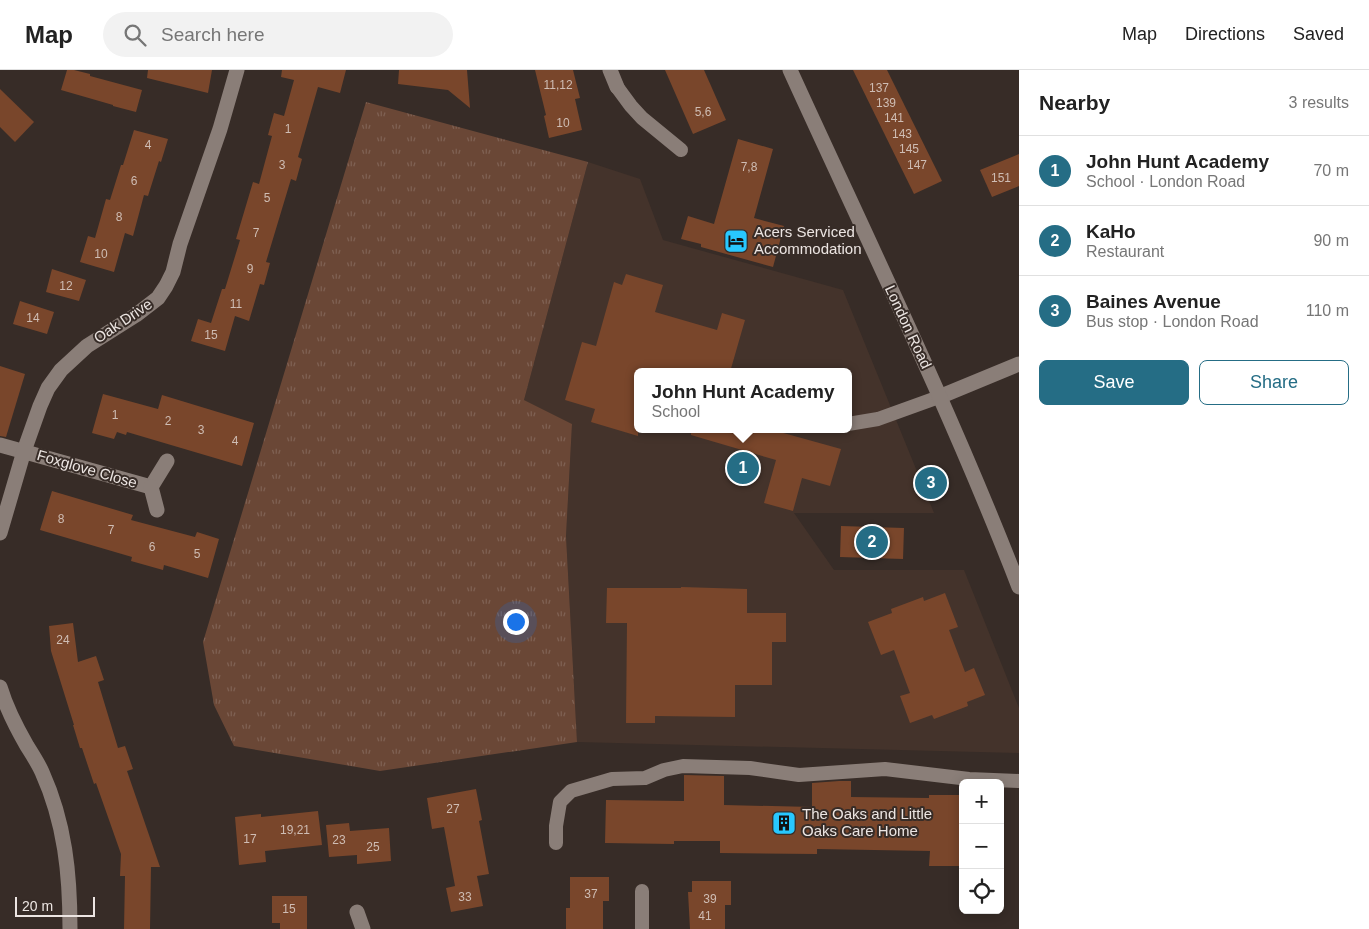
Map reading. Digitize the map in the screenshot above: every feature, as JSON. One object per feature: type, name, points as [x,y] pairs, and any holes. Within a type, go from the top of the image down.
[{"type":"street","name":"Oak Drive","points":[[0,533],[24,451],[48,388],[61,370],[86,346],[136,315],[158,298],[166,286],[173,272],[180,244],[220,129],[237,70]]},
{"type":"street","points":[[610,70],[617,87]]},
{"type":"street","name":"London Road","points":[[790,70],[939,397],[1019,587]]},
{"type":"street","points":[[939,397],[1019,364]]},
{"type":"street","name":"Foxglove Close","points":[[0,445],[151,487]]},
{"type":"street","name":"Foxglove Close","points":[[157,510],[151,487],[167,461]]},
{"type":"street","points":[[1,696],[41,770],[53,798],[63,833],[68,870],[70,929]]},
{"type":"street","points":[[357,912],[363,929]]},
{"type":"lane","points":[[617,87],[642,118],[681,150]]},
{"type":"lane","points":[[852,423],[878,419],[939,397]]},
{"type":"lane","points":[[556,843],[556,826],[560,802],[571,791],[612,779],[645,778],[664,770],[683,766],[750,768],[799,775],[885,769],[969,779],[1019,781]]},
{"type":"lane","points":[[642,891],[642,929]]},
{"type":"shaded area","points":[[588,162],[640,179],[663,240],[843,290],[934,513],[794,513],[834,570],[964,570],[1019,708],[1019,753],[577,742],[566,536],[572,424],[524,400]]},
{"type":"green space","points":[[366,102],[588,162],[524,400],[572,424],[566,536],[577,742],[380,771],[234,746],[214,705],[203,642]]},
{"type":"building","points":[[67,70],[90,74],[90,76],[142,90],[136,112],[61,90]]},
{"type":"building","points":[[148,70],[212,70],[208,93],[147,78]]},
{"type":"building","points":[[282,70],[346,70],[340,93],[318,87],[298,157],[302,159],[296,181],[291,179],[266,262],[270,263],[264,285],[260,284],[249,321],[235,316],[225,351],[191,341],[198,319],[211,323],[222,289],[225,289],[240,240],[236,239],[253,182],[259,184],[272,136],[268,135],[274,113],[284,116],[294,80],[281,77]]},
{"type":"building","points":[[399,70],[467,70],[470,108],[448,90],[398,84]]},
{"type":"building","points":[[535,70],[573,70],[580,98],[575,99],[582,130],[549,138],[544,116],[546,115]]},
{"type":"building","points":[[665,70],[704,70],[726,120],[693,134]]},
{"type":"building","points":[[853,70],[887,70],[942,181],[914,194]]},
{"type":"building","points":[[0,89],[34,122],[15,142],[0,127]]},
{"type":"building","points":[[134,130],[168,139],[148,196],[144,195],[133,236],[125,233],[114,272],[80,262],[88,236],[95,238],[106,199],[110,200]]},
{"type":"building","points":[[738,139],[773,149],[754,218],[784,226],[773,267],[701,247],[701,244],[681,239],[688,216],[714,224]]},
{"type":"building","points":[[1019,154],[1019,186],[992,197],[980,170]]},
{"type":"building","points":[[52,269],[86,280],[79,301],[46,292]]},
{"type":"building","points":[[626,274],[663,285],[655,312],[717,330],[722,313],[745,320],[731,368],[634,368],[634,433],[638,433],[638,436],[591,422],[595,409],[565,400],[582,342],[596,346],[614,282],[622,285]]},
{"type":"building","points":[[20,301],[54,312],[47,334],[13,324]]},
{"type":"building","points":[[0,366],[25,374],[6,437],[0,436]]},
{"type":"building","points":[[103,394],[158,409],[162,395],[254,423],[242,466],[127,432],[126,435],[117,432],[114,439],[92,433]]},
{"type":"building","points":[[691,433],[783,433],[841,449],[830,486],[802,478],[793,511],[764,503],[776,460],[691,435]]},
{"type":"building","points":[[52,491],[133,515],[131,520],[195,537],[197,532],[219,539],[208,578],[164,565],[163,570],[131,561],[132,557],[40,530]]},
{"type":"building","points":[[841,526],[904,528],[903,559],[840,557]]},
{"type":"building","points":[[681,587],[747,589],[747,613],[786,613],[786,642],[772,642],[772,685],[735,685],[735,717],[655,716],[655,723],[626,723],[627,623],[606,623],[607,588]]},
{"type":"building","points":[[945,593],[958,627],[949,630],[965,672],[974,668],[985,695],[967,702],[968,706],[934,719],[932,715],[910,723],[900,696],[910,693],[894,650],[881,655],[868,622],[892,613],[891,609],[923,597],[924,601]]},
{"type":"building","points":[[73,623],[78,662],[96,656],[104,680],[98,682],[118,748],[125,746],[133,769],[127,771],[160,867],[151,867],[150,929],[124,929],[125,876],[120,876],[121,854],[96,783],[94,784],[82,748],[80,748],[51,651],[49,626]]},
{"type":"building","name":"The Oaks and Little Oaks Care Home","points":[[684,775],[724,776],[724,805],[812,807],[812,783],[839,781],[851,781],[851,797],[929,798],[929,795],[959,795],[959,866],[929,866],[930,851],[817,849],[817,854],[720,853],[720,841],[674,841],[674,844],[605,843],[606,800],[684,801]]},
{"type":"building","points":[[476,789],[482,820],[479,821],[489,874],[477,876],[483,906],[451,912],[446,888],[455,886],[444,827],[432,829],[427,798]]},
{"type":"building","points":[[318,811],[322,845],[265,851],[266,862],[239,865],[235,817],[261,814],[261,817]]},
{"type":"building","points":[[349,823],[350,831],[389,828],[391,861],[357,864],[357,855],[329,857],[326,825]]},
{"type":"building","points":[[570,877],[609,877],[609,901],[603,901],[603,929],[566,929],[566,908],[570,908]]},
{"type":"building","points":[[692,881],[731,881],[731,905],[725,905],[725,929],[690,929],[688,892],[692,892]]},
{"type":"building","points":[[272,896],[307,896],[307,929],[280,929],[280,923],[272,923]]},
{"type":"place","name":"Acers Serviced Accommodation","points":[[736,241]]},
{"type":"place","name":"John Hunt Academy","points":[[743,468]]},
{"type":"place","name":"Baines Avenue","points":[[931,483]]},
{"type":"place","name":"KaHo","points":[[872,542]]},
{"type":"place","name":"The Oaks and Little Oaks Care Home","points":[[784,823]]}]
